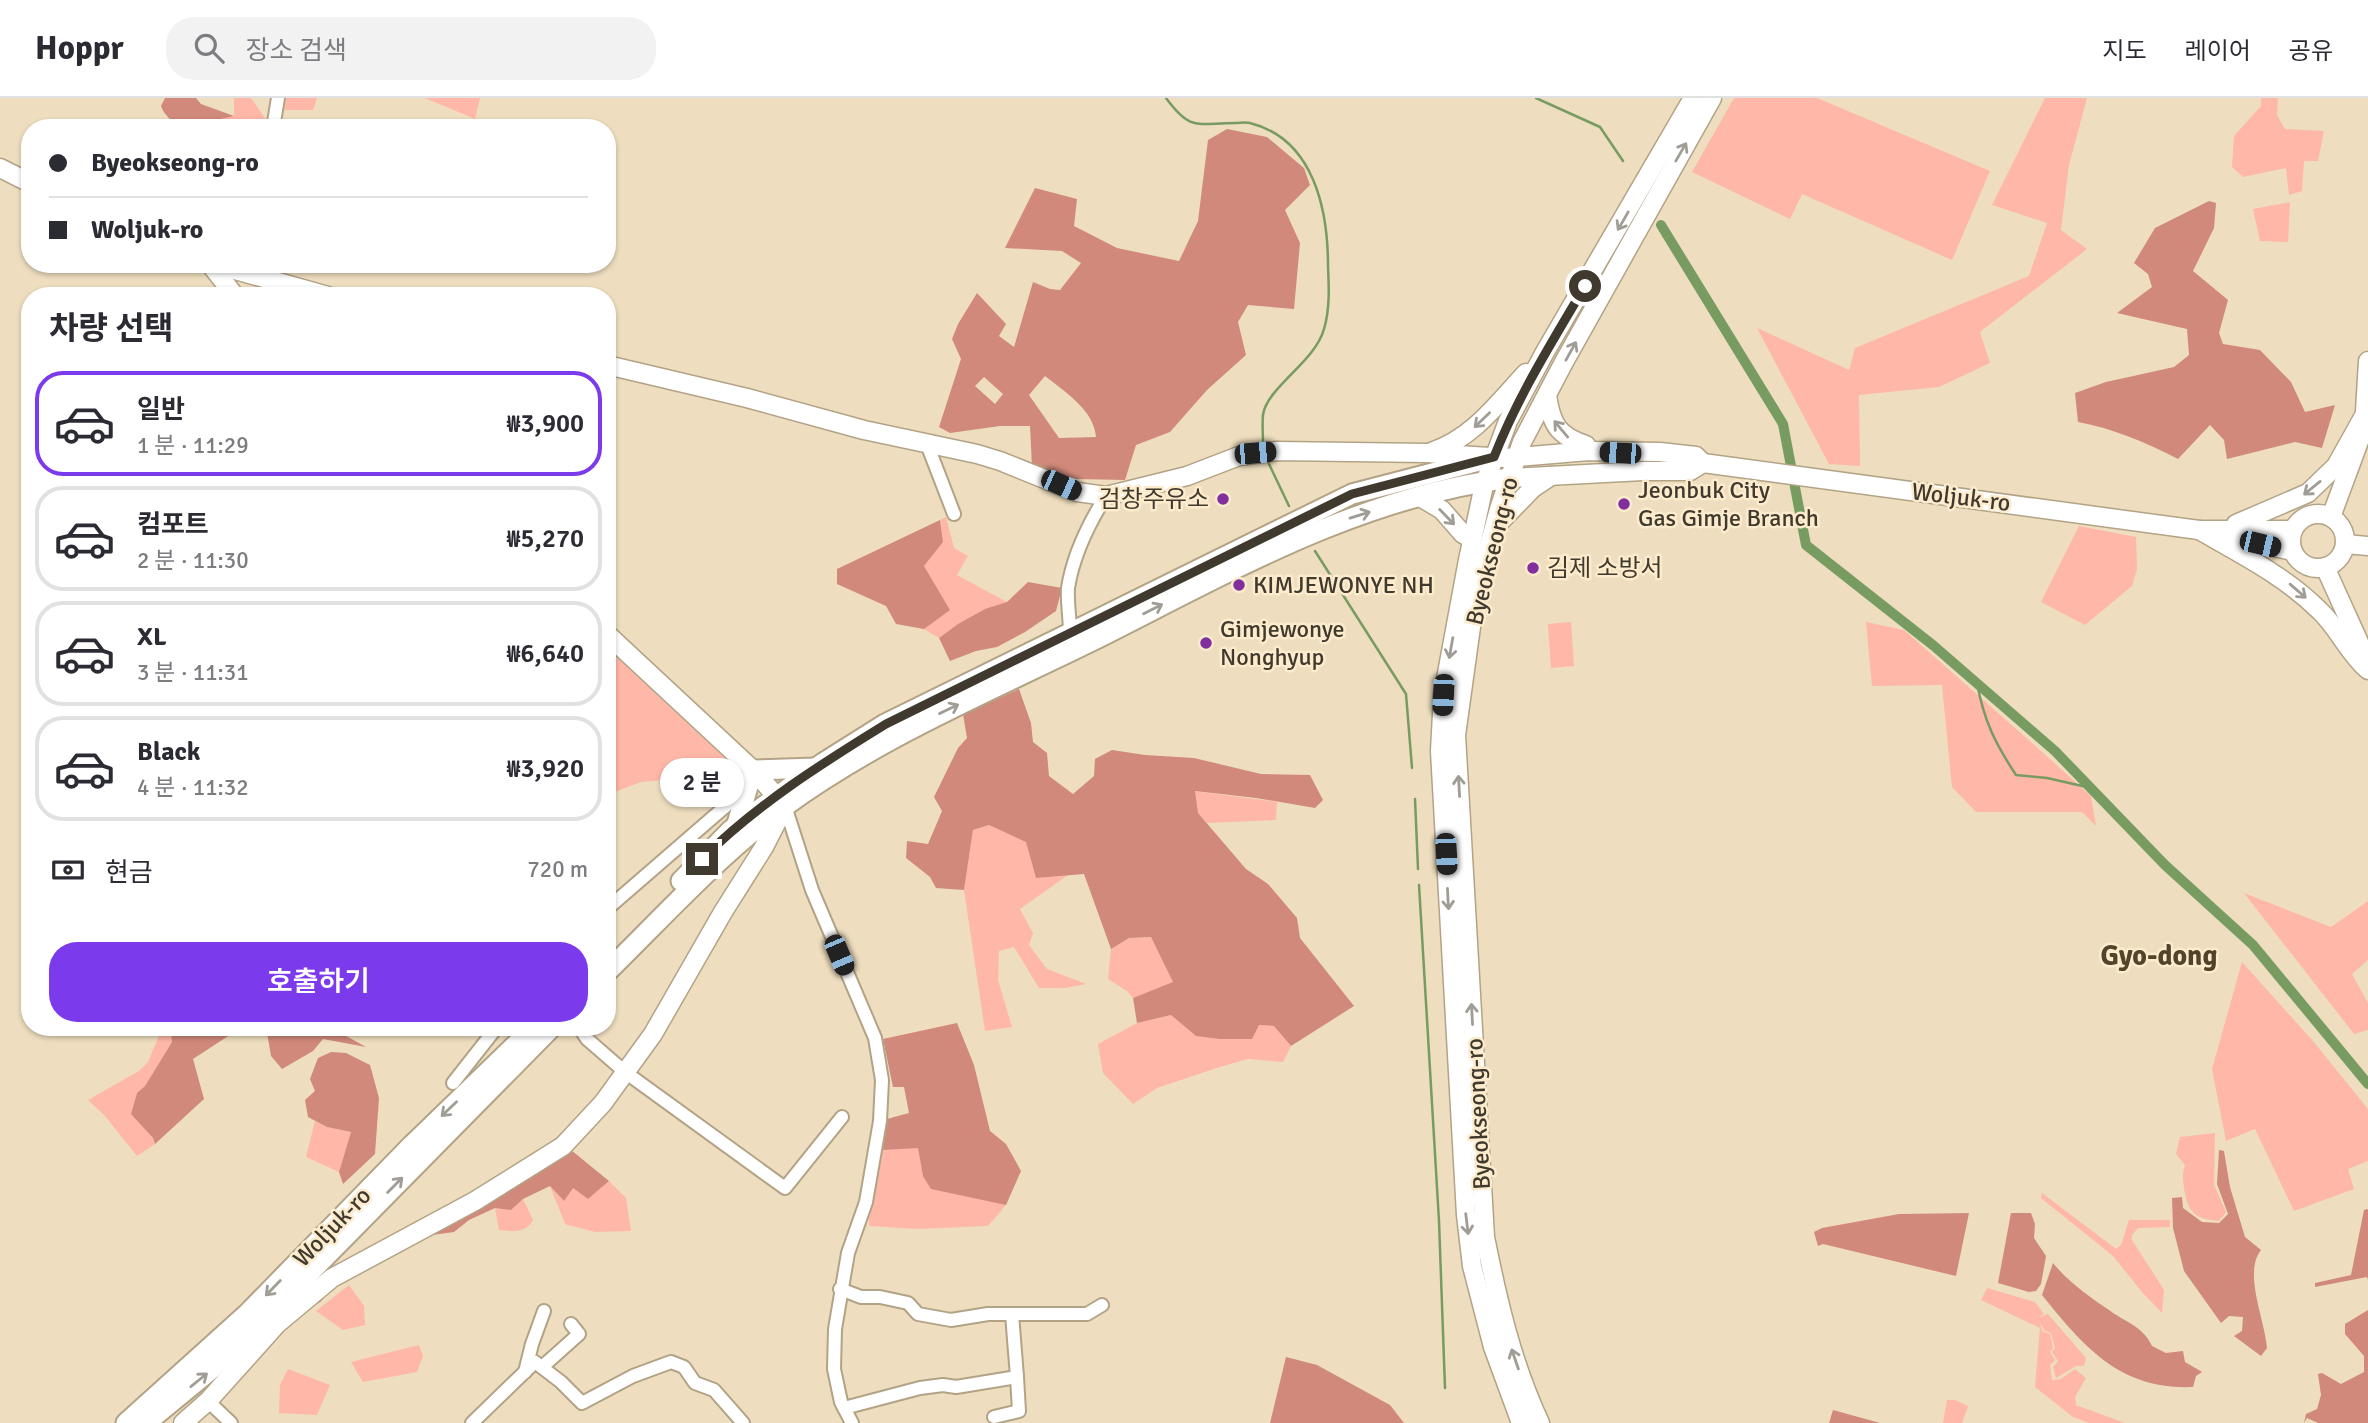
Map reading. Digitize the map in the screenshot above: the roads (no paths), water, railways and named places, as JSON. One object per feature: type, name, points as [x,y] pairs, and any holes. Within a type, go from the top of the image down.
[{"type":"main road","name":"Woljuk-ro","points":[[616,963],[816,768],[886,724],[1352,494],[1494,457]]},
{"type":"main road","name":"Woljuk-ro","points":[[616,946],[736,827],[898,734],[1092,641],[1249,560],[1351,517],[1420,497],[1510,478]]},
{"type":"main road","points":[[736,827],[749,766],[816,768]]},
{"type":"main road","name":"Woljuk-ro","points":[[132,1421],[248,1314],[412,1145],[525,1036]]},
{"type":"main road","name":"Woljuk-ro","points":[[132,1421],[214,1368],[543,1036]]},
{"type":"main road","points":[[268,1315],[313,1293]]},
{"type":"street","points":[[274,119],[278,98]]},
{"type":"street","name":"Byeokseong-ro","points":[[1521,1423],[1493,1347],[1472,1266],[1466,1215],[1440,751],[1443,695],[1485,482],[1508,421],[1545,352],[1693,98]]},
{"type":"street","name":"Byeokseong-ro","points":[[1540,1423],[1529,1399],[1500,1313],[1485,1237],[1456,735],[1475,598],[1517,456],[1547,395],[1713,98]]},
{"type":"street","points":[[0,168],[21,178]]},
{"type":"street","points":[[260,273],[301,287]]},
{"type":"street","points":[[1427,453],[1449,446],[1464,437],[1545,352]]},
{"type":"street","points":[[2331,517],[2364,428],[2368,361]]},
{"type":"street","points":[[616,367],[747,398],[864,430],[1000,461],[1077,492],[1106,496],[1179,479],[1239,456],[1255,453],[1427,453],[1494,457]]},
{"type":"street","points":[[1547,395],[1549,413],[1555,425],[1570,440],[1586,445],[1588,451]]},
{"type":"street","points":[[2219,529],[2246,522],[2308,493],[2336,466],[2365,414]]},
{"type":"street","points":[[927,443],[954,514]]},
{"type":"street","name":"Woljuk-ro","points":[[1494,457],[1588,451],[1660,452],[1696,456],[1703,463]]},
{"type":"street","name":"Woljuk-ro","points":[[1510,478],[1690,471],[1703,463],[2199,530],[2219,529]]},
{"type":"street","points":[[1493,531],[1533,488],[1552,476]]},
{"type":"street","points":[[1070,633],[1068,590],[1073,569],[1091,519],[1106,496]]},
{"type":"street","points":[[1420,497],[1443,510],[1463,534],[1472,539]]},
{"type":"street","points":[[2320,513],[2331,517],[2342,527],[2345,544],[2338,560],[2325,567],[2313,568],[2304,565],[2292,551],[2290,542],[2293,530],[2302,518],[2311,514],[2320,513]]},
{"type":"street","points":[[2219,529],[2293,530]]},
{"type":"street","points":[[2199,530],[2292,551]]},
{"type":"street","points":[[2199,530],[2293,585],[2323,613],[2357,660],[2368,670]]},
{"type":"street","points":[[2345,544],[2368,546]]},
{"type":"street","points":[[2325,567],[2368,662]]},
{"type":"street","points":[[616,642],[749,766],[781,802],[812,890],[874,1038],[882,1080],[880,1121],[866,1202],[848,1253],[840,1289],[835,1329],[834,1368],[841,1402],[852,1423]]},
{"type":"street","points":[[616,901],[727,805],[740,790],[749,766]]},
{"type":"street","points":[[183,1423],[208,1401],[277,1324],[332,1278],[475,1201],[563,1146],[603,1103],[653,1034],[764,847],[781,802]]},
{"type":"street","points":[[453,1083],[490,1036]]},
{"type":"street","points":[[585,1036],[625,1072],[785,1188],[842,1117]]},
{"type":"street","points":[[840,1289],[861,1297],[880,1297],[908,1303],[918,1314],[951,1320],[988,1314],[1087,1314],[1102,1305]]},
{"type":"street","points":[[525,1373],[544,1311]]},
{"type":"street","points":[[995,1417],[1019,1411],[1012,1314]]},
{"type":"street","points":[[542,1367],[579,1334],[571,1324]]},
{"type":"street","points":[[472,1423],[535,1362],[582,1403],[633,1376],[671,1362],[684,1367],[695,1383],[714,1390],[743,1423]]},
{"type":"street","points":[[844,1408],[920,1388],[943,1385],[956,1387],[1017,1377]]},
{"type":"street","points":[[208,1401],[231,1423]]},
{"type":"waterway","points":[[1166,98],[1189,121],[1203,124],[1248,123],[1272,131],[1289,144],[1303,161],[1320,200],[1327,244],[1329,298],[1326,321],[1319,341],[1266,405],[1263,415],[1263,442]]},
{"type":"waterway","points":[[1536,98],[1600,127],[1623,161]]},
{"type":"waterway","points":[[1661,225],[1783,424],[1806,545],[1934,646],[2055,751],[2165,865],[2253,945],[2368,1084]]},
{"type":"waterway","points":[[1269,464],[1289,506]]},
{"type":"waterway","points":[[1315,551],[1406,694],[1412,768]]},
{"type":"waterway","points":[[1977,683],[1991,731],[2016,775],[2047,778],[2091,788]]},
{"type":"waterway","points":[[1415,799],[1418,869]]},
{"type":"waterway","points":[[1419,885],[1439,1221],[1445,1388]]},
{"type":"place","name":"검창주유소","points":[[1223,499]]},
{"type":"place","name":"Jeonbuk City Gas Gimje Branch","points":[[1624,504]]},
{"type":"place","name":"김제 소방서","points":[[1533,568]]},
{"type":"place","name":"KIMJEWONYE NH","points":[[1239,585]]},
{"type":"place","name":"Gimjewonye Nonghyup","points":[[1206,643]]},
{"type":"district","name":"Gyo-dong","points":[[2159,956]]}]
